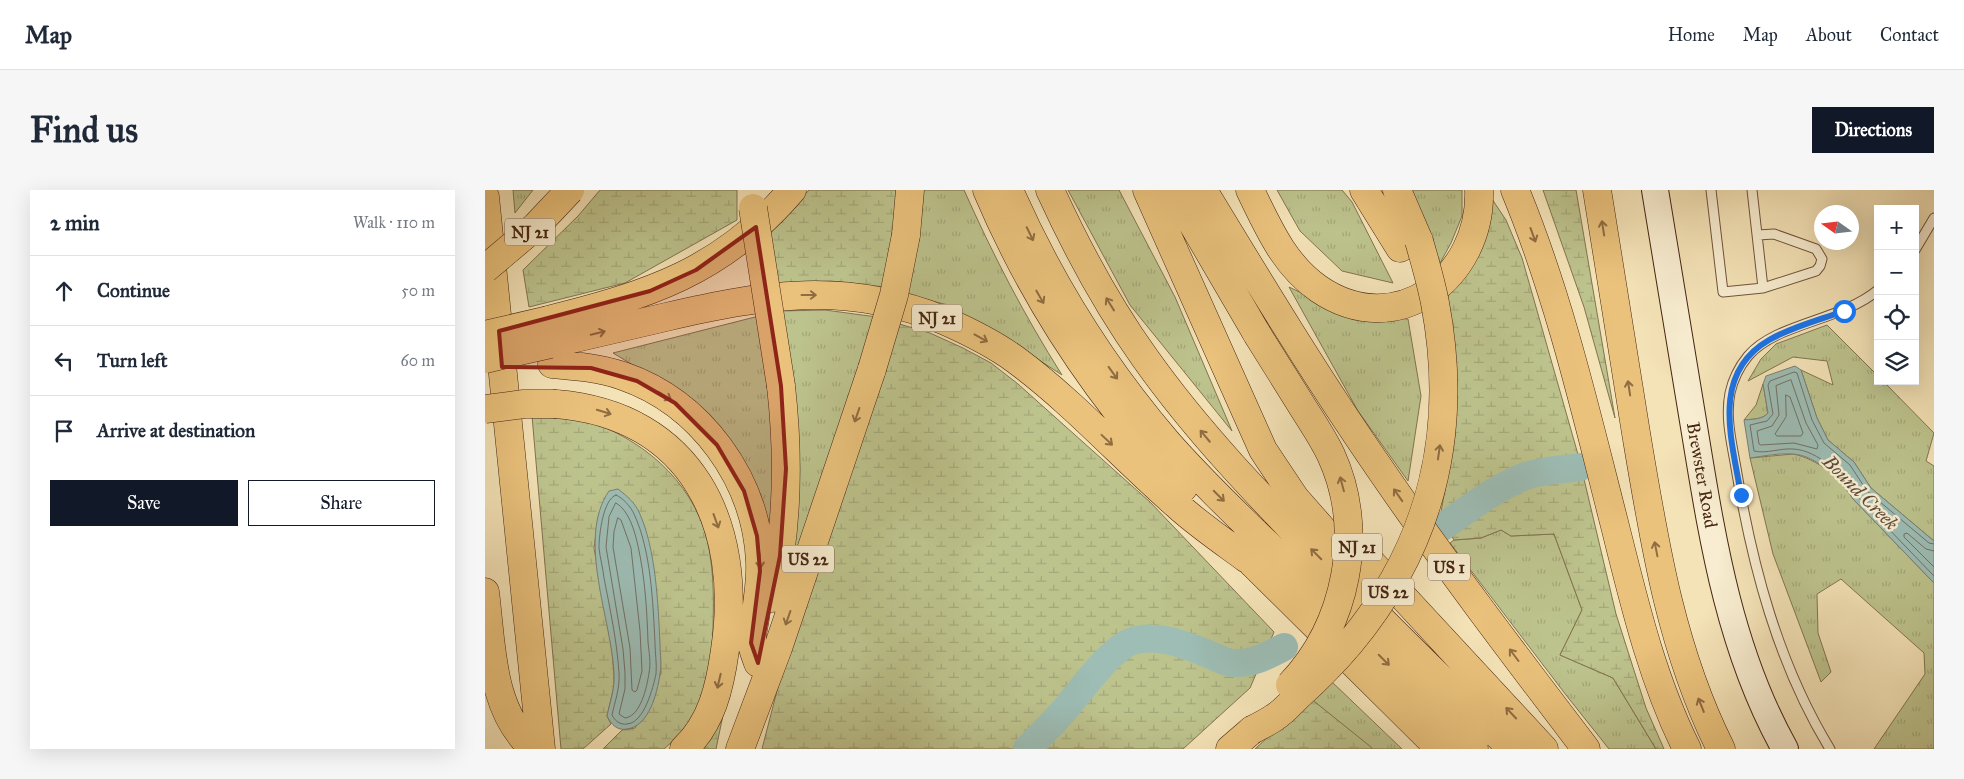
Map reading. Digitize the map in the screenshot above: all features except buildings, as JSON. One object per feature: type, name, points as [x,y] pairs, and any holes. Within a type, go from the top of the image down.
[{"type":"highway","points":[[487,190],[488,231]]},
{"type":"highway","name":"NJ 21","points":[[485,269],[536,226],[570,190]]},
{"type":"highway","points":[[740,749],[777,574],[785,520],[785,435],[781,386],[751,190]]},
{"type":"highway","points":[[485,369],[520,365],[550,343],[632,298],[696,270],[747,234],[791,190]]},
{"type":"highway","name":"US 22","points":[[740,749],[778,648],[872,369],[894,295],[906,235],[910,190]]},
{"type":"highway","points":[[987,190],[1029,278],[1083,366],[1134,434],[1247,559],[1440,749]]},
{"type":"highway","points":[[1009,190],[1043,261],[1065,300],[1099,354],[1150,421],[1209,486],[1474,749]]},
{"type":"highway","points":[[1050,190],[1078,248],[1109,304],[1144,357],[1193,422],[1297,535],[1512,749]]},
{"type":"highway","name":"NJ 21","points":[[1147,190],[1205,319],[1253,411],[1278,453],[1306,491],[1544,749]]},
{"type":"highway","points":[[1173,190],[1257,334],[1330,453],[1342,486],[1347,509],[1348,557],[1344,584],[1337,608],[1309,662],[1293,682],[1266,709],[1252,730]]},
{"type":"highway","name":"US 1","points":[[1203,190],[1320,378],[1381,470],[1445,561],[1587,749]]},
{"type":"highway","points":[[1231,190],[1320,378]]},
{"type":"highway","points":[[1250,190],[1279,248],[1302,275],[1319,289],[1337,299],[1356,305],[1378,308],[1399,306],[1417,300],[1433,291],[1448,276],[1460,260],[1470,240],[1477,219],[1479,190]]},
{"type":"highway","points":[[1364,190],[1409,244]]},
{"type":"highway","points":[[1397,190],[1409,244]]},
{"type":"highway","points":[[1515,190],[1565,332],[1654,668],[1687,749]]},
{"type":"highway","points":[[1535,190],[1557,252],[1577,321],[1624,528],[1625,564]]},
{"type":"highway","points":[[1597,190],[1645,488],[1662,578],[1683,656],[1701,706],[1721,749]]},
{"type":"highway","points":[[485,197],[541,749]]},
{"type":"highway","name":"US 22","points":[[1230,749],[1252,730],[1276,717],[1326,670],[1356,636],[1395,581],[1419,531],[1431,494],[1440,441],[1443,406],[1438,362],[1409,244]]},
{"type":"highway","name":"NJ 21","points":[[485,359],[717,305],[779,296],[826,295],[891,304],[917,311],[967,330],[1015,359],[1066,402],[1179,507],[1247,559]]},
{"type":"highway","points":[[1205,319],[1263,450],[1289,491],[1518,749]]},
{"type":"highway","points":[[485,334],[550,343],[607,371],[651,388],[686,412],[706,432],[726,457],[749,501],[757,536],[760,571],[751,643],[758,662]]},
{"type":"highway","points":[[485,409],[524,404],[556,404],[599,410],[623,419],[652,436],[691,472],[700,485],[717,522],[725,552],[728,575],[726,645],[713,706],[697,734],[684,749]]},
{"type":"highway","points":[[485,592],[497,678],[503,704],[515,727],[535,749]]},
{"type":"street","name":"Brewster Road","points":[[1655,190],[1711,527],[1725,594],[1749,671],[1763,706],[1785,749]]},
{"type":"lane","points":[[1711,190],[1723,292],[1763,288],[1816,271],[1820,266],[1822,259],[1816,249],[1774,234],[1758,234]]},
{"type":"lane","points":[[1752,190],[1763,288]]},
{"type":"lane","points":[[1919,243],[1934,218]]},
{"type":"lane","points":[[1831,749],[1808,708],[1792,673],[1778,638],[1760,581],[1749,538],[1735,463],[1729,417],[1730,394],[1742,363],[1759,346],[1777,335],[1844,311],[1874,292]]},
{"type":"highlighted area","points":[[756,227],[781,386],[786,469],[780,556],[758,663],[751,643],[760,571],[757,536],[744,491],[717,445],[675,403],[637,381],[591,368],[502,367],[499,331],[650,291],[696,270]]},
{"type":"green space","points":[[513,190],[533,190],[515,213]]},
{"type":"green space","points":[[600,190],[737,190],[737,220],[625,283],[529,307],[523,270],[578,216]]},
{"type":"green space","points":[[809,190],[901,190],[885,287],[831,281],[776,284],[767,235]]},
{"type":"green space","points":[[923,190],[964,190],[1010,284],[1062,375],[1013,343],[963,316],[956,307],[905,294]]},
{"type":"green space","points":[[1068,190],[1119,190],[1175,297],[1232,431],[1130,305]]},
{"type":"green space","points":[[1277,190],[1342,190],[1352,202],[1393,283],[1342,271],[1300,231]]},
{"type":"green space","points":[[1409,190],[1462,190],[1462,216],[1451,243],[1439,265]]},
{"type":"green space","points":[[1543,190],[1576,190],[1615,418],[1584,307]]},
{"type":"green space","points":[[1492,199],[1506,220],[1522,258],[1579,458],[1616,614],[1646,708],[1664,749],[1656,749],[1613,678],[1560,655],[1582,610],[1554,534],[1511,536],[1501,530],[1481,538],[1454,540],[1440,517],[1455,435],[1446,300],[1484,235]]},
{"type":"green space","points":[[1289,287],[1350,316],[1408,319],[1421,396],[1408,481],[1358,411]]},
{"type":"green space","points":[[825,310],[877,317],[778,612],[780,311]]},
{"type":"green space","points":[[759,316],[772,396],[776,499],[766,547],[683,395],[613,353]]},
{"type":"green space","points":[[896,323],[930,333],[963,348],[991,363],[1018,384],[1150,502],[1274,632],[1250,688],[1183,749],[762,749],[787,652]]},
{"type":"green space","points":[[1827,325],[1874,372],[1874,385],[1887,385],[1934,433],[1926,461],[1934,466],[1934,541],[1871,488],[1854,462],[1828,440],[1817,418],[1801,370],[1833,385],[1827,361],[1793,357],[1748,381],[1761,359],[1776,344]]},
{"type":"green space","points":[[1763,384],[1768,413],[1760,418],[1744,420],[1756,405]]},
{"type":"green space","points":[[532,416],[570,416],[592,422],[633,442],[652,456],[683,488],[695,508],[704,529],[712,566],[713,590],[712,646],[708,680],[704,695],[689,722],[664,749],[603,749],[622,730],[635,728],[661,673],[654,581],[599,513],[594,548],[612,651],[614,686],[607,716],[611,724],[583,749],[561,749]]},
{"type":"green space","points":[[1793,454],[1811,460],[1835,477],[1853,499],[1934,583],[1934,749],[1874,749],[1925,674],[1924,653],[1841,579],[1817,594],[1818,633],[1831,672],[1821,682],[1773,554],[1750,458]]},
{"type":"green space","points":[[1501,530],[1511,536],[1554,534],[1582,610],[1560,655],[1613,678],[1656,749],[1609,749],[1450,543],[1454,540],[1481,538]]},
{"type":"green space","points":[[1331,681],[1402,749],[1372,749],[1310,698]]},
{"type":"green space","points":[[1310,698],[1371,747],[1372,749],[1255,749]]},
{"type":"green space","points":[[723,715],[716,749],[699,749]]},
{"type":"water","points":[[1795,366],[1801,370],[1817,418],[1828,440],[1854,462],[1871,488],[1934,541],[1934,583],[1853,499],[1842,484],[1819,464],[1802,455],[1793,454],[1750,458],[1744,420],[1760,418],[1768,413],[1763,384],[1766,376]]},
{"type":"water","points":[[618,489],[630,499],[637,509],[649,542],[657,594],[661,663],[657,691],[651,708],[641,722],[635,727],[627,729],[620,729],[615,726],[607,716],[613,690],[614,674],[612,653],[598,580],[596,556],[596,532],[600,510],[609,491]]},
{"type":"waterway","name":"Bound Creek","points":[[1441,528],[1491,494],[1523,477],[1580,467]]},
{"type":"waterway","name":"Bound Creek","points":[[1027,749],[1062,713],[1113,653],[1130,642],[1149,638],[1170,641],[1233,663],[1253,661],[1284,647]]},
{"type":"route","points":[[1741,495],[1730,430],[1729,405],[1732,384],[1742,363],[1759,346],[1777,335],[1844,311]]}]
